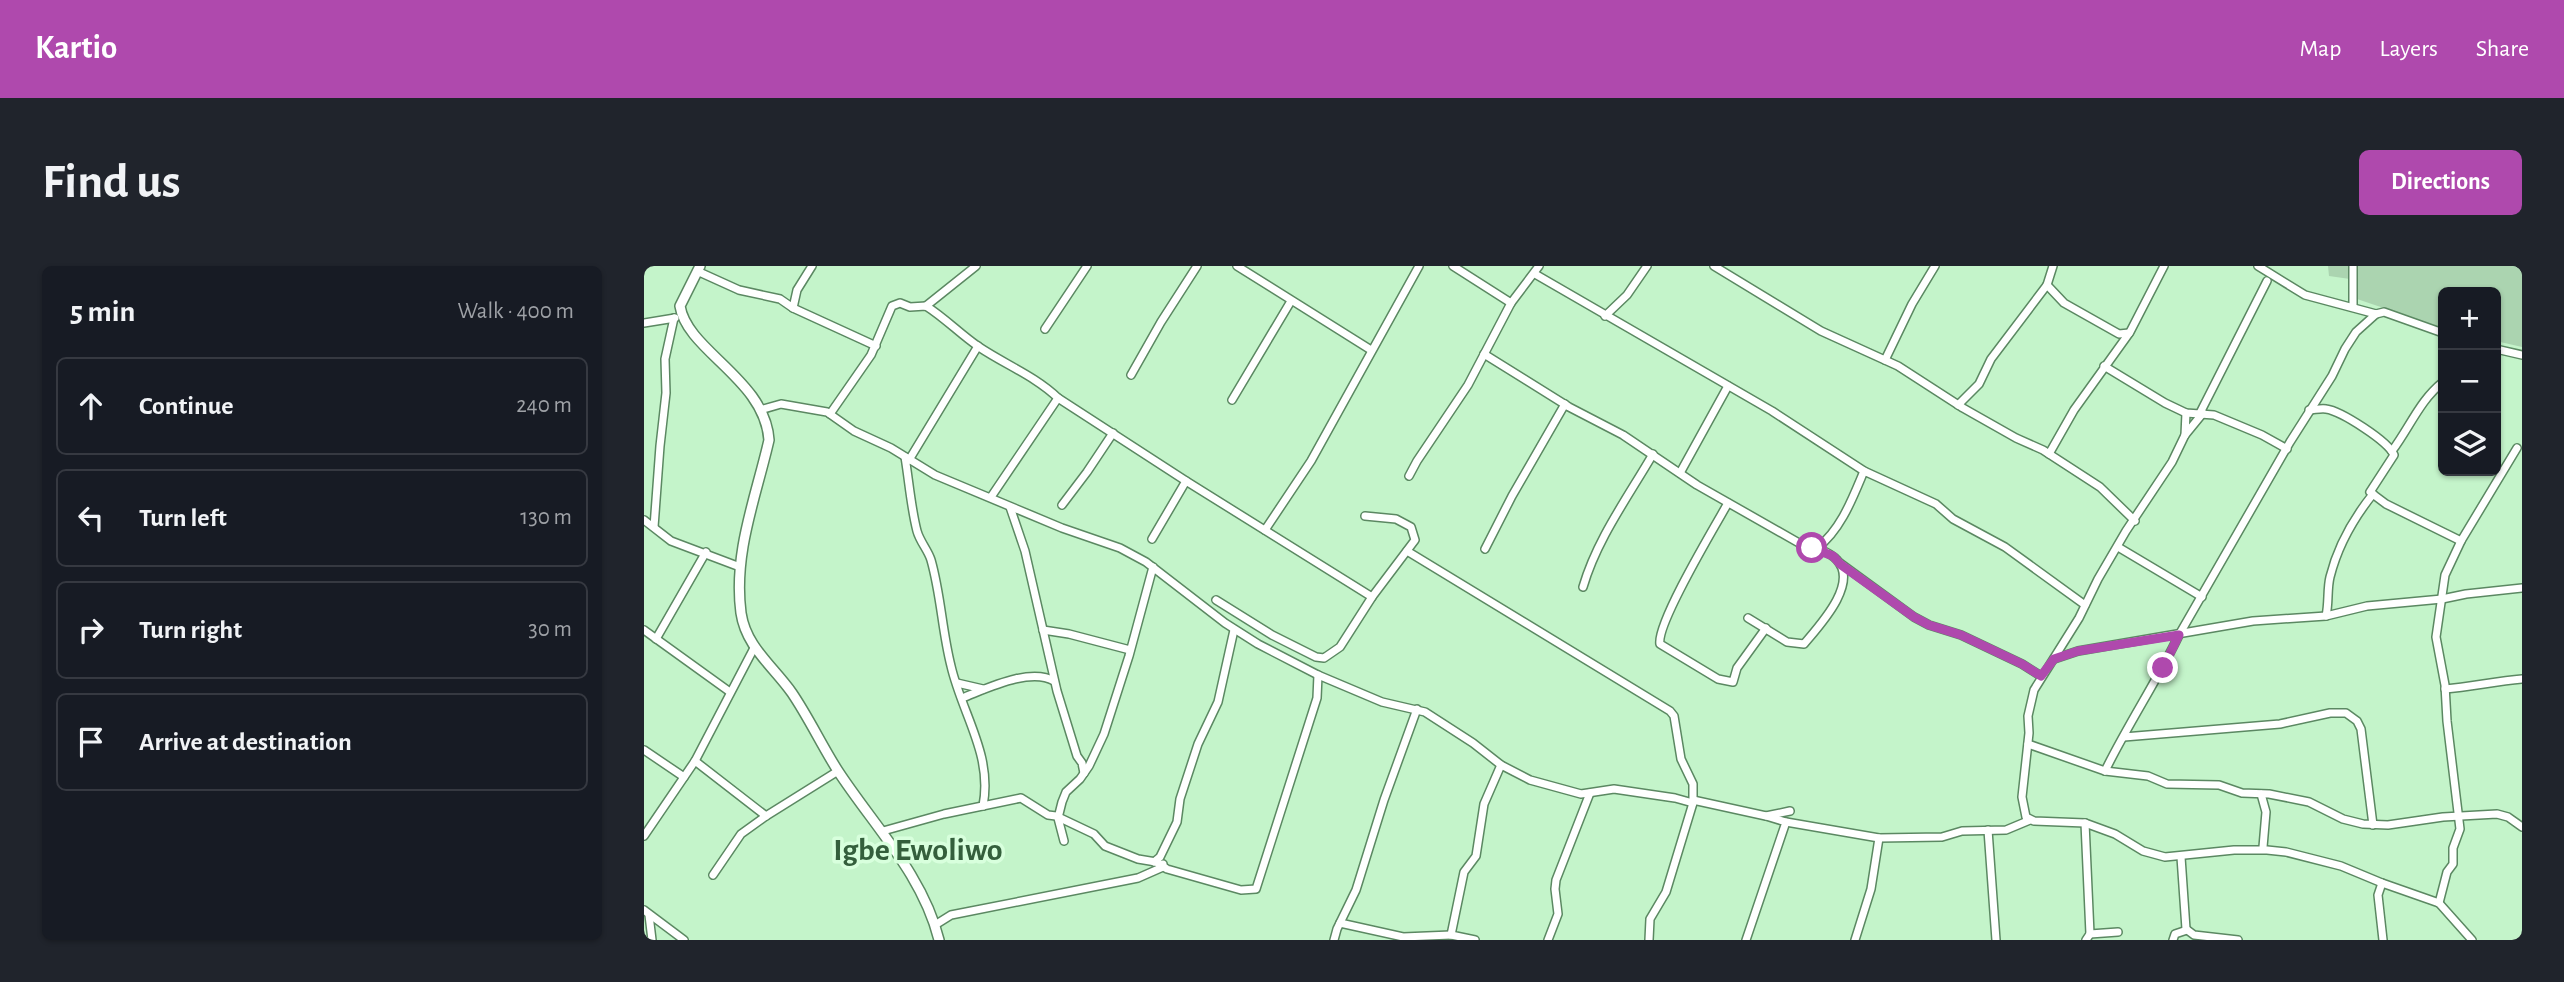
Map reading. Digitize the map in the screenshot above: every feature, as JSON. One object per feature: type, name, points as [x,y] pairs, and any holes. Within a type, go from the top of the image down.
[{"type":"street","points":[[793,308],[796,294],[812,266]]},
{"type":"street","points":[[830,414],[857,378],[876,346],[888,311],[895,304],[926,306],[976,266]]},
{"type":"street","points":[[1045,329],[1087,266]]},
{"type":"street","points":[[1131,375],[1161,321],[1197,266]]},
{"type":"street","points":[[1237,266],[1371,350]]},
{"type":"street","points":[[1265,530],[1311,461],[1419,266]]},
{"type":"street","points":[[1453,266],[1511,303]]},
{"type":"street","points":[[1409,476],[1468,385],[1511,303],[1539,266]]},
{"type":"street","points":[[1605,316],[1627,295],[1647,266]]},
{"type":"street","points":[[1714,266],[1821,331],[1885,360],[1958,405],[2049,454],[2101,487],[2135,521]]},
{"type":"street","points":[[1885,360],[1912,304],[1936,266]]},
{"type":"street","points":[[1958,405],[1979,384],[1991,359],[2048,285],[2053,266]]},
{"type":"street","points":[[2049,454],[2074,410],[2129,333],[2164,266]]},
{"type":"street","points":[[2353,266],[2353,307]]},
{"type":"street","points":[[2260,267],[2305,295],[2378,313]]},
{"type":"street","points":[[2260,267],[2267,281]]},
{"type":"street","points":[[654,527],[666,393],[665,359],[683,296],[698,268],[739,290],[780,299],[793,308],[876,346]]},
{"type":"street","points":[[1535,274],[1728,386],[1864,471],[1880,476],[1936,504],[1953,519],[2005,547],[2085,605]]},
{"type":"street","points":[[2267,281],[2278,279]]},
{"type":"street","points":[[2030,820],[2026,817],[2022,805],[2028,716],[2034,690],[2098,579],[2201,413],[2267,281]]},
{"type":"street","points":[[2048,285],[2064,303],[2119,334],[2129,333]]},
{"type":"street","points":[[780,299],[796,294]]},
{"type":"street","points":[[1232,400],[1291,301]]},
{"type":"street","points":[[926,306],[958,333],[1041,382],[1059,398],[1186,481],[1372,597]]},
{"type":"street","points":[[2105,771],[2254,503],[2356,332],[2385,307],[2389,314],[2438,331]]},
{"type":"street","points":[[644,323],[678,316],[685,321],[743,384],[768,425],[769,440],[745,532],[740,567],[741,613],[745,629],[754,648],[791,692],[838,771],[883,831],[912,877],[936,925],[939,940]]},
{"type":"street","points":[[2119,334],[2120,345]]},
{"type":"street","points":[[978,346],[907,458],[916,527],[931,559],[951,666],[978,736],[986,784],[983,806]]},
{"type":"street","points":[[2500,350],[2522,355]]},
{"type":"street","points":[[1484,354],[1565,404],[1653,453],[1680,473],[1781,534],[1806,547],[1818,548],[1833,556],[1840,564],[1914,617],[1929,625],[1961,635],[2041,676]]},
{"type":"street","points":[[2104,366],[2186,413],[2214,415],[2262,435],[2287,449]]},
{"type":"street","points":[[1680,473],[1728,386]]},
{"type":"street","points":[[2326,616],[2329,579],[2354,517],[2373,494],[2371,492],[2392,460],[2392,451],[2408,430],[2424,399],[2438,386]]},
{"type":"street","points":[[2320,394],[2327,409]]},
{"type":"street","points":[[990,497],[1059,398]]},
{"type":"street","points":[[760,410],[781,404],[830,414],[935,475],[1062,528],[1120,548],[1153,567],[1234,630],[1318,675],[1382,702],[1417,709],[1474,743],[1500,765],[1530,780],[1568,792],[1586,796],[1603,789],[1614,789],[1675,798],[1786,822],[1879,838],[1942,837],[1962,831],[2006,830],[2030,820],[2085,823],[2115,834],[2143,851],[2165,857],[2234,850],[2286,852],[2341,866],[2439,903],[2472,940]]},
{"type":"street","points":[[1485,550],[1512,496],[1565,404]]},
{"type":"street","points":[[2309,410],[2327,409],[2365,429],[2392,451]]},
{"type":"street","points":[[2185,435],[2186,413]]},
{"type":"street","points":[[1062,505],[1113,433]]},
{"type":"street","points":[[2439,903],[2447,872],[2453,864],[2453,848],[2460,830],[2445,689],[2436,637],[2445,575],[2461,541],[2520,446]]},
{"type":"street","points":[[1583,587],[1589,566],[1601,542],[1653,453]]},
{"type":"street","points":[[1818,548],[1852,503],[1864,471]]},
{"type":"street","points":[[1152,539],[1186,481]]},
{"type":"street","points":[[2373,494],[2386,504],[2461,541]]},
{"type":"street","points":[[1728,503],[1703,544],[1659,639],[1665,649],[1718,679],[1732,682],[1737,668],[1766,628]]},
{"type":"street","points":[[1010,507],[1025,551],[1052,677],[1077,756],[1087,763]]},
{"type":"street","points":[[1216,600],[1272,635],[1316,657],[1324,658],[1340,647],[1372,597],[1415,540],[1410,527],[1396,519],[1365,516]]},
{"type":"street","points":[[644,520],[671,541],[740,567]]},
{"type":"street","points":[[2118,547],[2202,597]]},
{"type":"street","points":[[1407,551],[1670,711],[1674,716],[1681,760],[1693,784],[1693,802],[1666,892],[1650,919],[1649,940]]},
{"type":"street","points":[[656,639],[706,552]]},
{"type":"street","points":[[1748,618],[1787,642],[1804,644],[1831,612],[1842,581],[1840,564]]},
{"type":"street","points":[[1064,841],[1058,818],[1066,792],[1084,773],[1104,734],[1153,567]]},
{"type":"street","points":[[2054,659],[2078,651],[2253,621],[2326,616],[2367,606],[2522,588]]},
{"type":"street","points":[[644,630],[730,692]]},
{"type":"street","points":[[1043,630],[1130,650]]},
{"type":"street","points":[[1157,859],[1179,816],[1180,799],[1198,744],[1218,702],[1234,630]]},
{"type":"street","points":[[644,836],[695,761],[754,648]]},
{"type":"street","points":[[1157,859],[1163,867],[1241,890],[1256,889],[1317,698],[1318,675]]},
{"type":"street","points":[[962,698],[1027,677],[1052,677]]},
{"type":"street","points":[[2445,689],[2468,688],[2522,678]]},
{"type":"street","points":[[957,683],[984,689]]},
{"type":"street","points":[[1334,940],[1356,890],[1384,800],[1417,709]]},
{"type":"street","points":[[2124,737],[2280,724],[2330,713],[2346,713],[2357,721],[2361,729],[2373,825]]},
{"type":"street","points":[[2028,744],[2105,771],[2148,776],[2167,784],[2219,785],[2242,793],[2309,802],[2343,819],[2373,825],[2497,814],[2508,817],[2522,827]]},
{"type":"street","points":[[644,750],[684,777]]},
{"type":"street","points":[[695,761],[766,816]]},
{"type":"street","points":[[1451,935],[1464,872],[1476,856],[1484,804],[1500,765]]},
{"type":"street","points":[[713,875],[741,834],[838,771]]},
{"type":"street","points":[[2261,794],[2266,812],[2263,847]]},
{"type":"street","points":[[1548,940],[1558,914],[1556,880],[1586,796]]},
{"type":"street","points":[[883,831],[944,814],[1021,798],[1040,811],[1094,834],[1105,846],[1138,859],[1157,859]]},
{"type":"street","points":[[1766,817],[1790,811]]},
{"type":"street","points":[[1746,940],[1786,822]]},
{"type":"street","points":[[2085,823],[2088,937],[2118,932]]},
{"type":"street","points":[[1988,830],[1996,940]]},
{"type":"street","points":[[1855,940],[1871,889],[1879,838]]},
{"type":"street","points":[[2180,857],[2187,930],[2193,935],[2238,940]]},
{"type":"street","points":[[936,925],[951,915],[1138,878],[1163,867]]},
{"type":"street","points":[[2382,883],[2378,895],[2383,940]]},
{"type":"street","points":[[647,912],[652,940]]},
{"type":"street","points":[[647,912],[684,940]]},
{"type":"street","points":[[1340,923],[1403,937],[1451,935],[1475,940]]},
{"type":"street","points":[[2173,940],[2175,934],[2187,930]]},
{"type":"green space","points":[[2328,266],[2522,266],[2522,347],[2501,342],[2501,287],[2438,287],[2438,326],[2357,299],[2357,280],[2329,276]]},
{"type":"district","name":"Igbe Ewoliwo","points":[[918,849]]},
{"type":"route","points":[[1812,548],[1818,548],[1833,556],[1840,564],[1914,617],[1929,625],[1961,635],[2041,676],[2054,659],[2078,651],[2179,635],[2163,668]]}]
